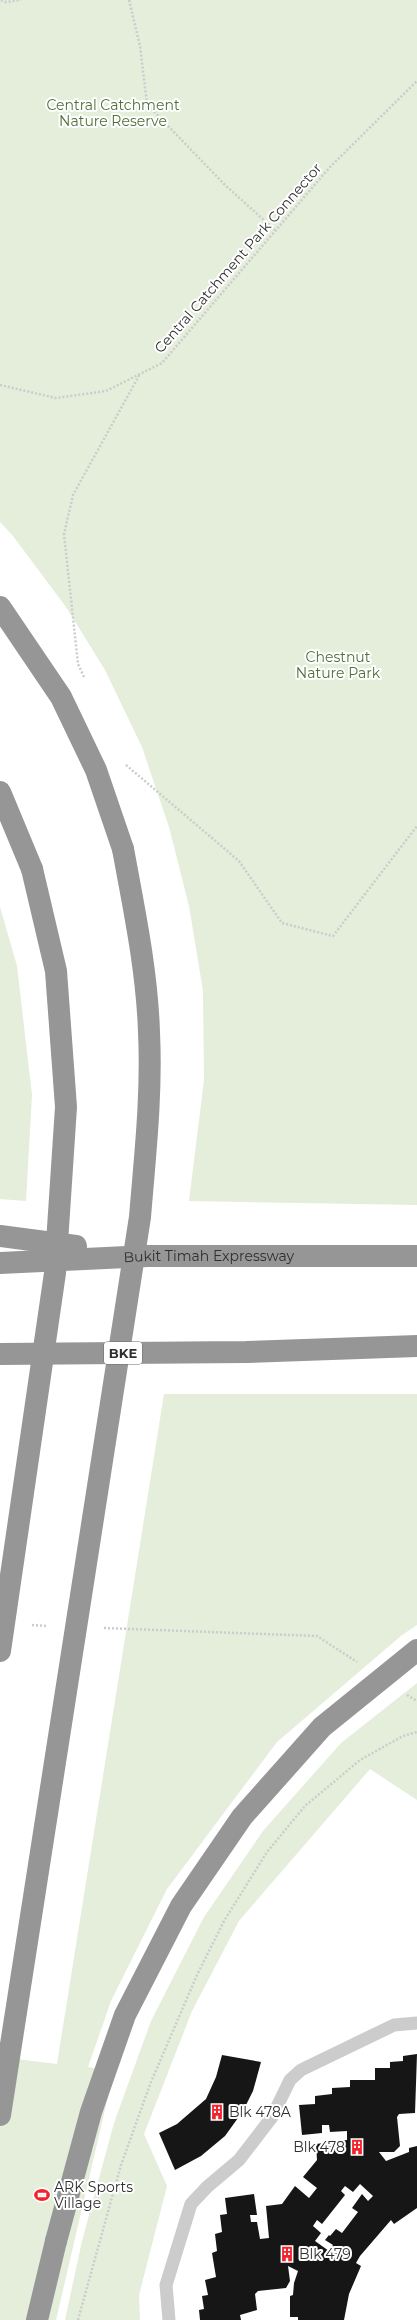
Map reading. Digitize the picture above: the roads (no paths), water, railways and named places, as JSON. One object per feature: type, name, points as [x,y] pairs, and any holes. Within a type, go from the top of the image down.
[{"type":"highway","points":[[0,607],[61,698],[96,770],[123,848],[143,960],[149,1032],[148,1115],[140,1217],[0,2115]]},
{"type":"highway","points":[[0,792],[32,869],[56,971],[66,1107],[54,1273],[0,1651]]},
{"type":"highway","points":[[0,1236],[148,1256]]},
{"type":"highway","name":"Bukit Timah Expressway","points":[[0,1263],[148,1256],[417,1256]]},
{"type":"highway","name":"BKE","points":[[0,1354],[246,1352],[417,1346]]},
{"type":"highway","points":[[36,2320],[91,2112],[125,2015],[181,1906],[242,1817],[322,1727],[417,1650]]},
{"type":"lane","points":[[169,2320],[166,2285],[191,2204],[206,2187],[239,2160],[272,2117],[292,2077],[301,2070],[394,2025],[417,2023]]},
{"type":"place","name":"Blk 478A","points":[[217,2112]]},
{"type":"place","name":"Blk 478","points":[[357,2147]]},
{"type":"place","name":"ARK Sports Village","points":[[42,2195]]},
{"type":"place","name":"Blk 479","points":[[287,2254]]},
{"type":"park label","name":"Central Catchment Nature Reserve","points":[[113,114]]},
{"type":"park label","name":"Chestnut Nature Park","points":[[338,666]]}]
